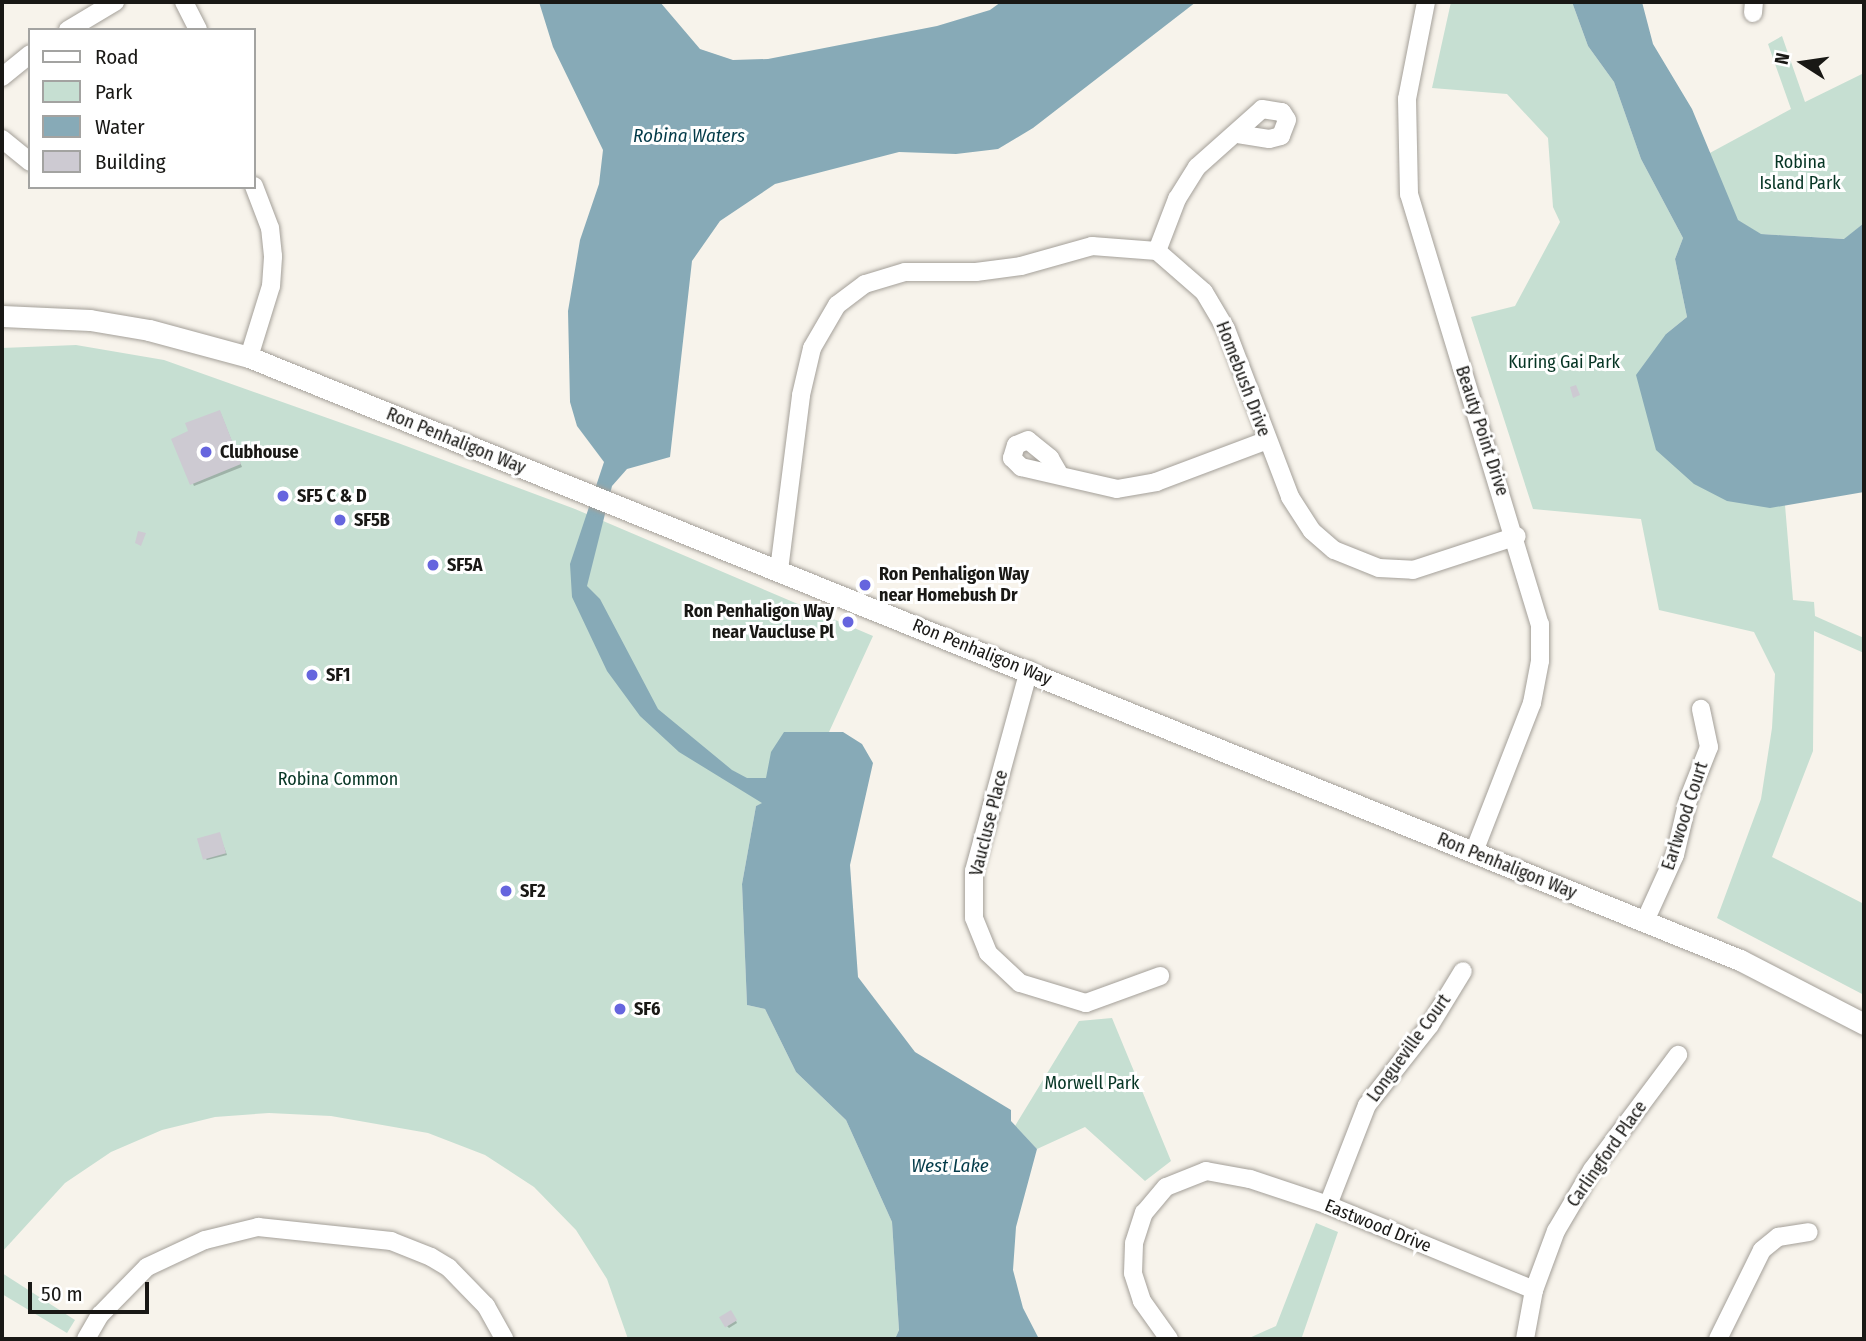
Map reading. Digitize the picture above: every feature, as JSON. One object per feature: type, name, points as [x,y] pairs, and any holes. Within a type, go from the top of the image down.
[{"type":"street","points":[[71,28],[115,2]]},
{"type":"street","points":[[184,2],[197,28]]},
{"type":"street","name":"Beauty Point Drive","points":[[1426,2],[1407,99],[1409,194],[1538,607],[1540,661],[1532,703],[1474,852]]},
{"type":"street","points":[[2,77],[28,56]]},
{"type":"street","points":[[779,570],[801,394],[812,348],[836,305],[865,284],[905,272],[976,272],[1021,266],[1092,246],[1157,251],[1177,199],[1197,167],[1239,134]]},
{"type":"street","points":[[2,139],[28,160]]},
{"type":"street","points":[[248,357],[271,286],[273,256],[270,228],[255,189]]},
{"type":"street","name":"Homebush Drive","points":[[1157,251],[1192,278],[1214,307],[1265,441],[1290,498],[1312,531],[1348,558],[1379,568],[1413,570],[1517,536]]},
{"type":"street","name":"Ron Penhaligon Way","points":[[2,316],[90,320],[149,330],[248,357],[1646,921],[1740,960],[1864,1024]]},
{"type":"street","points":[[1058,472],[1117,489],[1156,482],[1265,441]]},
{"type":"street","name":"Vaucluse Place","points":[[1029,670],[974,871],[974,918],[988,953],[1020,983],[1086,1003],[1160,976]]},
{"type":"street","name":"Earlwood Court","points":[[1646,921],[1675,855],[1688,800],[1709,747],[1701,709]]},
{"type":"street","name":"Longueville Court","points":[[1328,1205],[1367,1105],[1430,1025],[1463,971]]},
{"type":"street","name":"Carlingford Place","points":[[1525,1339],[1534,1290],[1556,1231],[1592,1170],[1678,1055]]},
{"type":"street","name":"Eastwood Drive","points":[[1169,1339],[1142,1301],[1133,1273],[1134,1243],[1144,1213],[1166,1187],[1193,1173],[1218,1171],[1328,1205],[1534,1290]]},
{"type":"street","points":[[86,1339],[100,1315],[147,1267],[205,1240],[258,1227],[391,1241],[431,1257],[449,1268],[485,1306],[504,1339]]},
{"type":"street","points":[[1718,1339],[1762,1250],[1778,1237],[1809,1232]]},
{"type":"green space","name":"Kuring Gai Park","points":[[1451,2],[1572,2],[1588,46],[1614,82],[1641,159],[1683,238],[1675,259],[1687,317],[1666,334],[1769,507],[1785,505],[1793,600],[1814,602],[1815,616],[1864,638],[1864,653],[1814,631],[1813,751],[1772,857],[1864,904],[1864,995],[1717,918],[1761,799],[1772,728],[1775,674],[1754,632],[1659,610],[1641,519],[1533,509],[1471,317],[1515,306],[1560,222],[1553,207],[1548,138],[1507,94],[1432,88]]},
{"type":"green space","name":"Robina Island Park","points":[[1782,36],[1805,102],[1864,73],[1864,223],[1845,239],[1760,234],[1737,220],[1708,154],[1791,109],[1768,44]]},
{"type":"green space","name":"Robina Common","points":[[76,345],[164,360],[398,443],[575,509],[873,636],[829,732],[785,732],[763,803],[756,806],[742,884],[747,1005],[765,1009],[796,1072],[846,1120],[892,1222],[899,1330],[895,1339],[628,1339],[607,1279],[576,1230],[534,1187],[485,1155],[428,1133],[331,1116],[269,1113],[215,1117],[162,1130],[111,1152],[65,1183],[2,1252],[2,348]]},
{"type":"green space","name":"Morwell Park","points":[[1112,1018],[1171,1161],[1145,1181],[1085,1127],[1037,1149],[1015,1126],[1079,1021]]},
{"type":"green space","points":[[1316,1223],[1338,1232],[1302,1337],[1247,1339],[1276,1326]]},
{"type":"green space","points":[[2,1273],[75,1320],[67,1333],[2,1294]]},
{"type":"water","name":"Robina Waters","points":[[539,2],[660,2],[700,49],[733,60],[768,59],[937,26],[990,10],[1001,2],[1196,2],[1033,128],[998,149],[956,154],[899,152],[775,184],[720,221],[692,261],[670,457],[627,469],[612,486],[587,586],[600,599],[658,709],[732,770],[747,778],[766,778],[771,752],[784,732],[843,732],[862,744],[873,763],[850,865],[858,977],[915,1052],[1011,1110],[1011,1121],[1037,1149],[1016,1227],[1013,1270],[1023,1308],[1039,1339],[895,1339],[899,1330],[892,1222],[846,1120],[796,1072],[765,1009],[747,1005],[742,884],[756,806],[762,803],[679,752],[640,716],[607,671],[572,597],[570,564],[604,462],[577,426],[570,402],[568,311],[580,240],[599,184],[603,150],[553,47]]},
{"type":"water","points":[[1572,2],[1642,2],[1653,44],[1692,109],[1738,220],[1761,234],[1844,239],[1864,223],[1864,492],[1770,508],[1727,501],[1694,484],[1656,450],[1636,375],[1666,334],[1687,317],[1675,259],[1683,238],[1641,159],[1614,82],[1588,46]]},
{"type":"building","points":[[1576,385],[1580,395],[1573,398],[1570,387]]},
{"type":"building","name":"Clubhouse","points":[[220,410],[241,464],[190,485],[171,439],[188,431],[185,423]]},
{"type":"building","points":[[138,531],[146,533],[141,546],[135,543]]},
{"type":"building","points":[[220,832],[226,853],[203,860],[197,839]]},
{"type":"building","points":[[731,1310],[737,1320],[725,1327],[719,1317]]},
{"type":"place","name":"Clubhouse","points":[[206,452]]},
{"type":"place","name":"SF5 C & D","points":[[283,496]]},
{"type":"place","name":"SF5B","points":[[340,520]]},
{"type":"place","name":"SF5A","points":[[433,565]]},
{"type":"place","name":"Ron Penhaligon Way near Homebush Dr","points":[[865,585]]},
{"type":"place","name":"Ron Penhaligon Way near Vaucluse Pl","points":[[848,622]]},
{"type":"place","name":"SF1","points":[[312,675]]},
{"type":"place","name":"SF2","points":[[506,891]]},
{"type":"place","name":"SF6","points":[[620,1009]]},
{"type":"water label","name":"West Lake","points":[[950,1166]]}]
